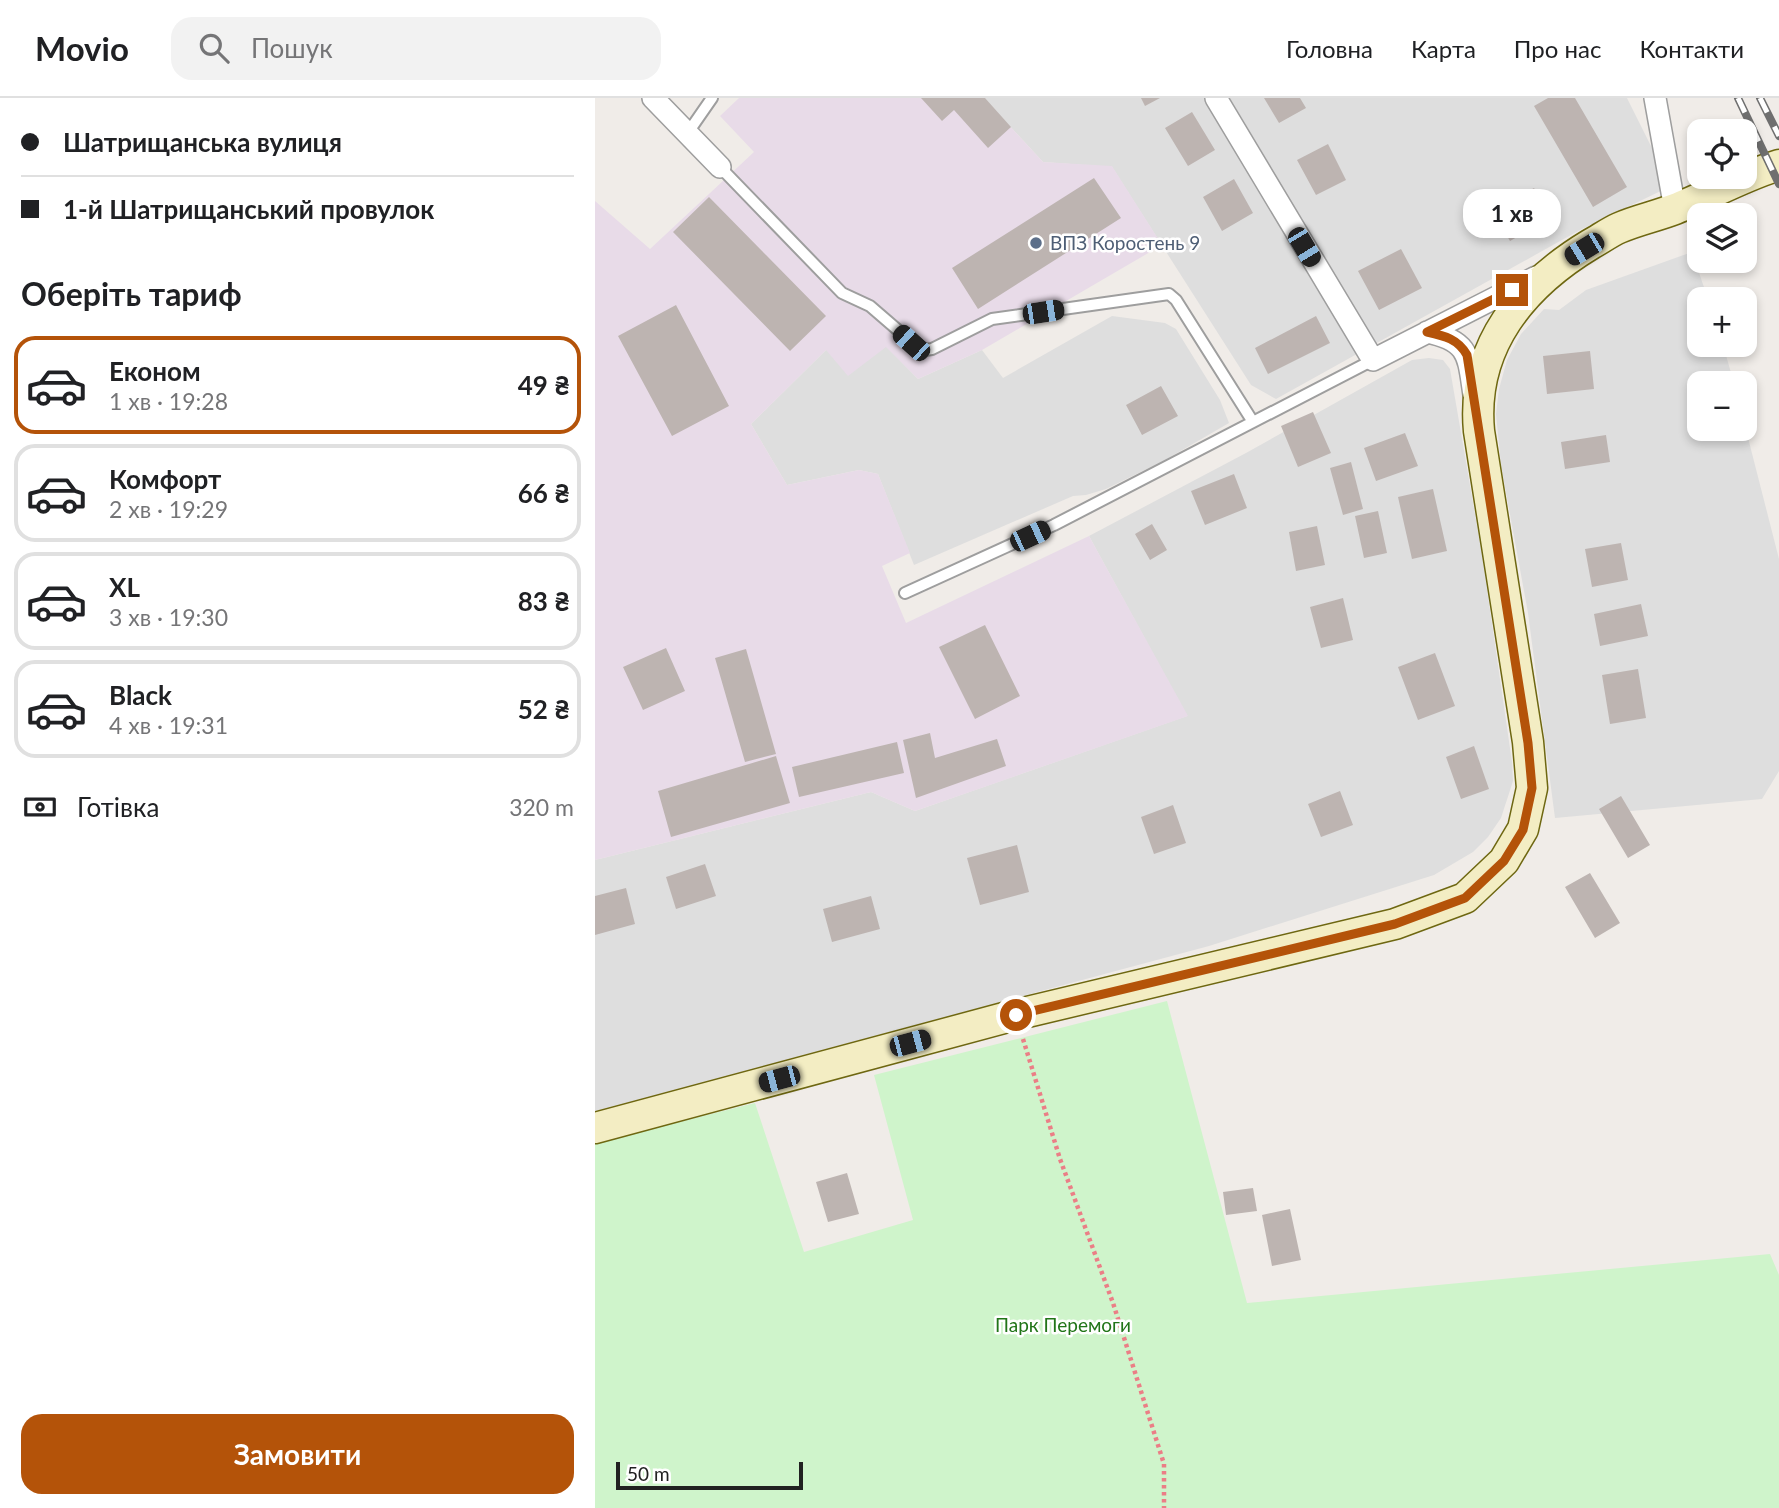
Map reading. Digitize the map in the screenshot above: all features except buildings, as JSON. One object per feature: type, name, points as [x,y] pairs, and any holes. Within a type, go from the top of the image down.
[{"type":"street","points":[[653,98],[720,167]]},
{"type":"street","points":[[1216,98],[1373,360],[1554,269],[1619,228],[1675,209],[1776,166]]},
{"type":"street","points":[[1655,98],[1675,209]]},
{"type":"street","points":[[1478,421],[1482,382],[1496,340],[1522,299],[1554,269]]},
{"type":"street","points":[[595,1128],[1016,1015],[1395,924],[1465,898],[1504,861],[1523,830],[1532,788],[1528,743],[1467,355],[1463,348],[1448,336],[1427,332]]},
{"type":"lane","points":[[687,134],[712,98]]},
{"type":"lane","points":[[720,167],[842,293],[870,306],[911,343],[925,349],[932,349],[992,319],[1169,294],[1176,300],[1252,422]]},
{"type":"lane","points":[[905,593],[1054,525],[1373,360]]},
{"type":"path","points":[[1016,1015],[1060,1159],[1113,1303],[1164,1464],[1164,1508]]},
{"type":"shaded area","points":[[739,98],[984,98],[1043,162],[1112,166],[1162,245],[982,350],[918,379],[886,347],[848,376],[826,350],[751,424],[787,485],[859,470],[878,474],[910,553],[882,566],[906,623],[1089,536],[1188,716],[915,811],[871,792],[595,860],[595,201],[650,249],[754,152],[720,116]]},
{"type":"shaded area","points":[[984,98],[1627,98],[1671,186],[1580,230],[1276,399],[1251,385],[1112,167],[1043,162]]},
{"type":"shaded area","points":[[1687,254],[1687,273],[1699,273],[1704,287],[1687,287],[1687,357],[1726,357],[1731,371],[1687,371],[1687,441],[1749,441],[1779,559],[1779,771],[1762,799],[1555,818],[1528,613],[1501,465],[1496,414],[1507,360],[1521,334],[1544,309],[1559,310],[1586,290]]},
{"type":"shaded area","points":[[1112,316],[1165,323],[1176,329],[1220,400],[1229,423],[1165,460],[1106,489],[1073,496],[914,565],[878,474],[859,470],[787,485],[751,424],[826,350],[886,346],[918,379],[982,350],[1003,378]]},
{"type":"shaded area","points":[[1412,360],[1443,360],[1450,369],[1482,555],[1512,762],[1513,781],[1501,818],[1473,852],[1434,875],[1209,946],[595,1111],[595,860],[871,792],[915,811],[1187,716],[1089,536],[1246,453]]},
{"type":"green space","name":"Парк Перемоги","points":[[1167,1001],[1247,1303],[1770,1254],[1779,1275],[1779,1508],[595,1508],[595,1143],[755,1103],[804,1252],[913,1220],[874,1075]]},
{"type":"railway","points":[[1738,98],[1779,184]]},
{"type":"railway","points":[[1760,98],[1779,136]]},
{"type":"place","name":"ВПЗ Коростень 9","points":[[1036,243]]},
{"type":"route","points":[[1016,1015],[1395,924],[1465,898],[1504,861],[1523,830],[1532,788],[1528,743],[1467,355],[1463,348],[1448,336],[1427,332],[1512,290]]}]
